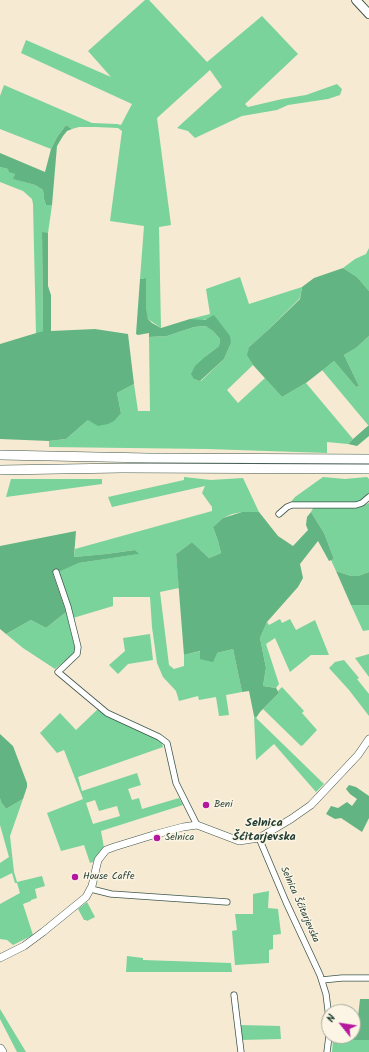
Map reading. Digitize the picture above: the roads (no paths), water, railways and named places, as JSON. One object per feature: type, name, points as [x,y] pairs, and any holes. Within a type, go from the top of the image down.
[{"type":"main road","points":[[356,0],[367,12]]},
{"type":"main road","points":[[0,455],[149,458],[369,459]]},
{"type":"main road","points":[[0,470],[122,468],[369,469]]},
{"type":"street","points":[[279,514],[288,506],[292,505],[356,505],[362,503],[369,497]]},
{"type":"street","points":[[56,572],[68,607],[78,647],[77,654],[58,672],[107,714],[158,737],[167,743],[176,782],[197,825]]},
{"type":"street","points":[[0,958],[24,946],[86,897],[91,889],[96,864],[99,857],[106,850],[114,846],[153,835],[197,825],[239,841],[259,838],[291,820],[311,805],[358,755],[369,739]]},
{"type":"street","name":"Selnica Šćitarjevska","points":[[259,838],[286,902],[322,980],[327,1004]]},
{"type":"street","points":[[91,889],[111,894],[227,902]]},
{"type":"street","points":[[322,980],[369,978]]},
{"type":"street","points":[[234,995],[241,1052]]},
{"type":"place","name":"Beni","points":[[206,805]]},
{"type":"place","name":"Selnica","points":[[157,838]]},
{"type":"place","name":"House Caffe","points":[[75,877]]},
{"type":"district","name":"Selnica Šćitarjevska","points":[[264,831]]}]
